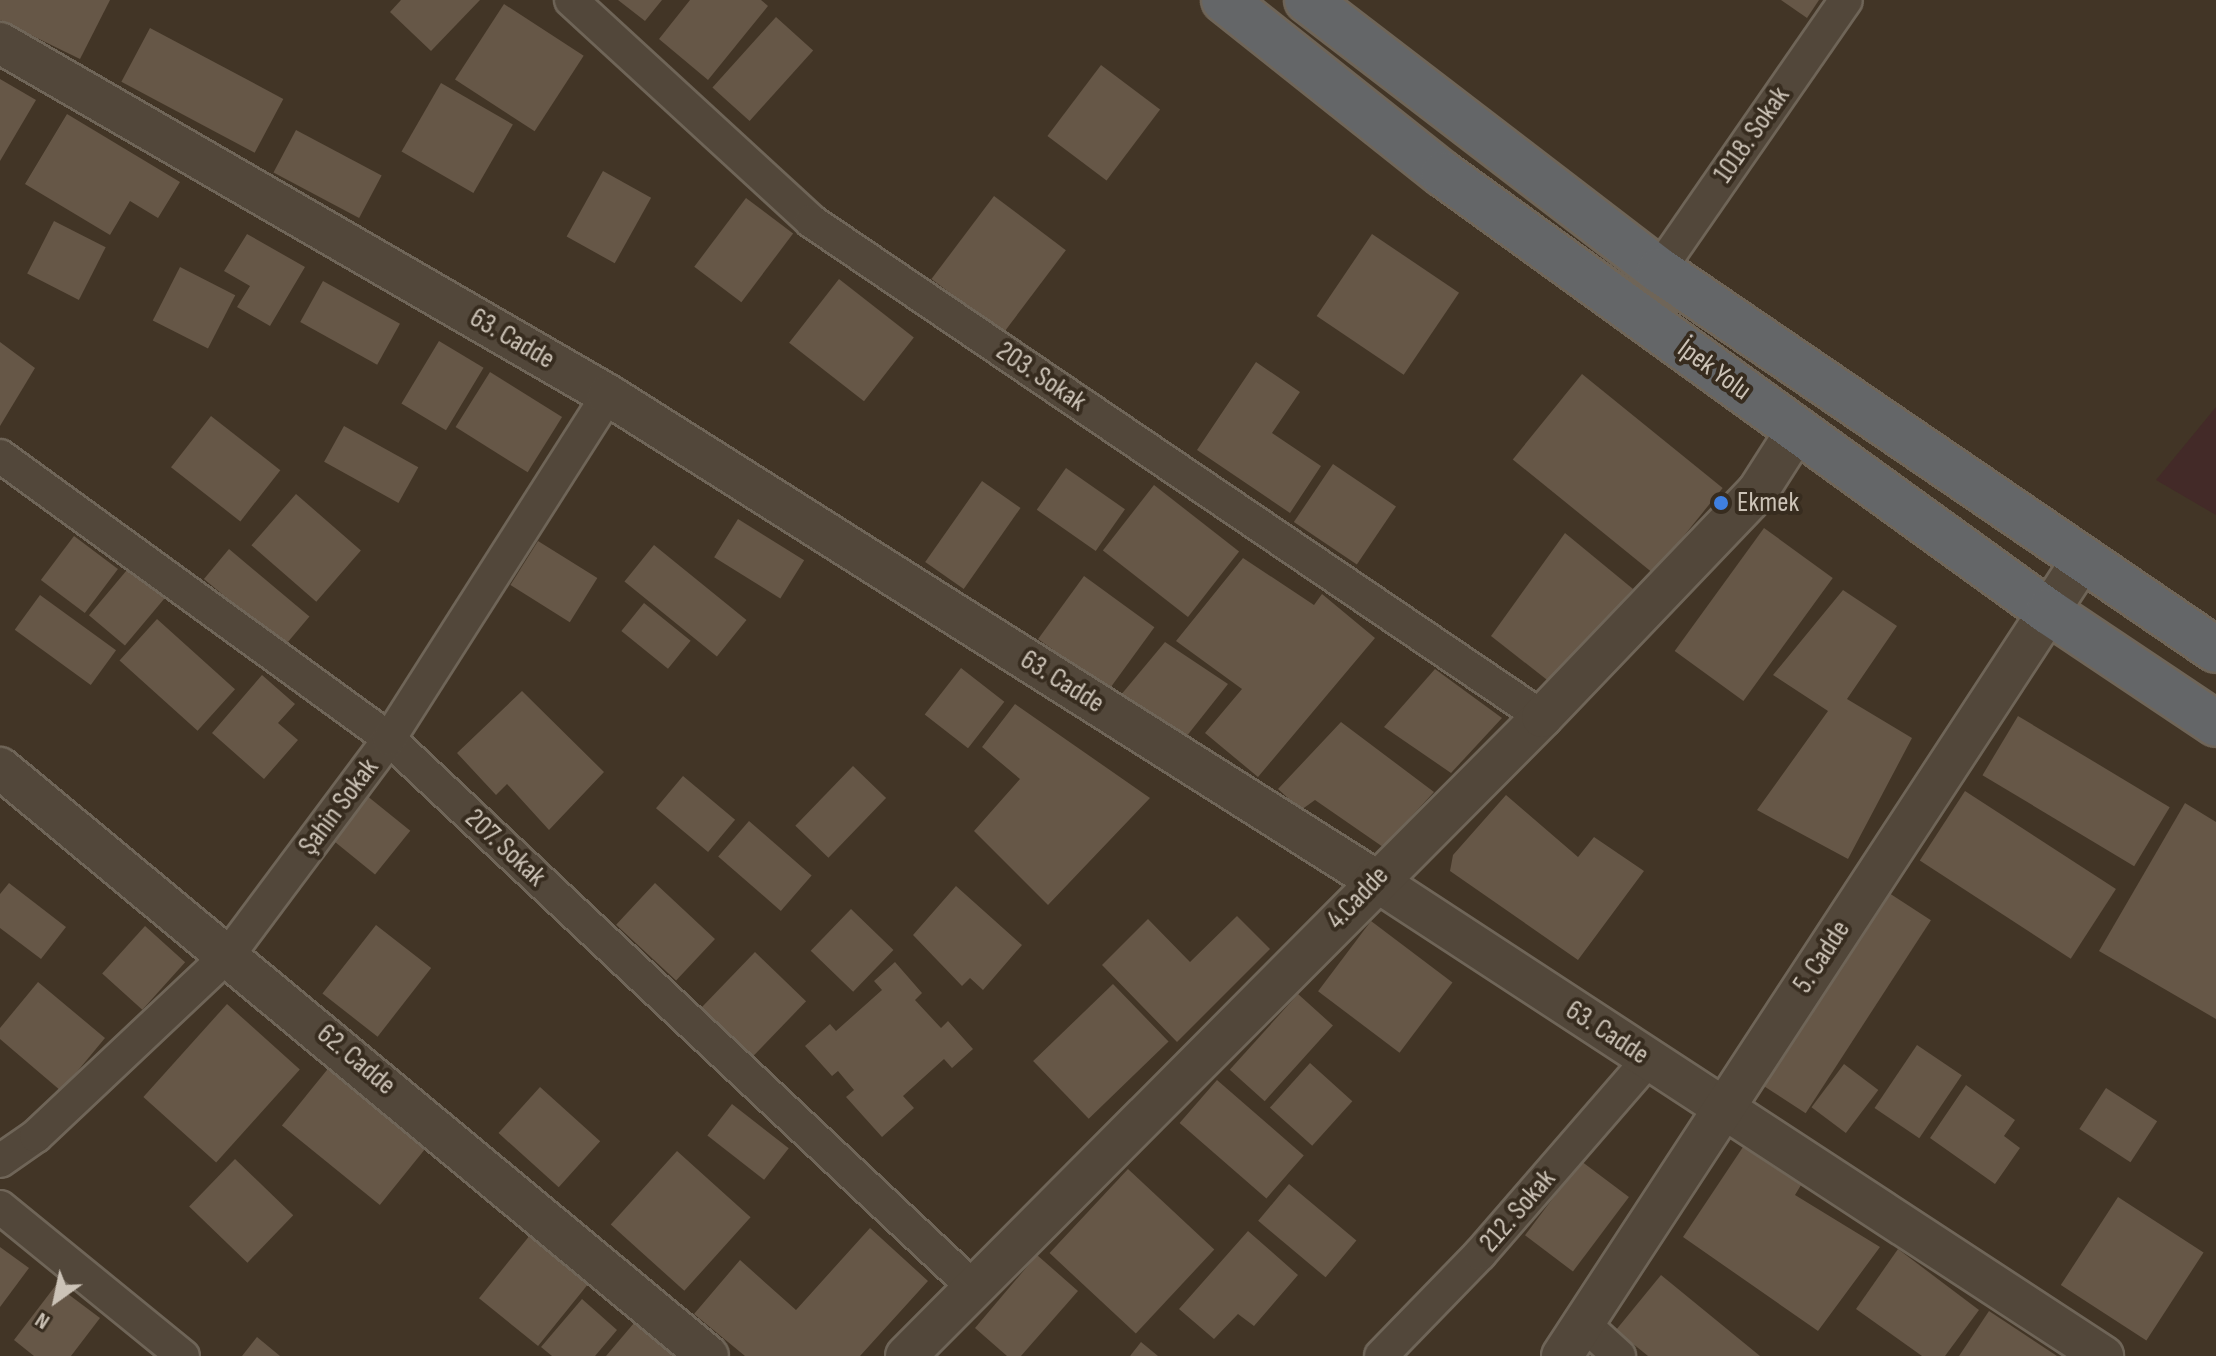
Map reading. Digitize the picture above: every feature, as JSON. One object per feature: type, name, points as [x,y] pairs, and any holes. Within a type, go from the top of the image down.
[{"type":"highway","name":"İpek Yolu","points":[[1224,0],[1443,174],[2049,612],[2216,724]]},
{"type":"highway","points":[[1307,0],[1659,270],[2216,650]]},
{"type":"street","name":"203. Sokak","points":[[571,0],[811,221],[1542,717]]},
{"type":"street","name":"1018. Sokak","points":[[1659,270],[1846,0]]},
{"type":"street","name":"63. Cadde","points":[[0,43],[608,395],[1375,880],[2103,1356]]},
{"type":"street","name":"Şahin Sokak","points":[[0,1161],[36,1136],[229,954],[389,739],[608,395]]},
{"type":"street","name":"4.Cadde","points":[[906,1356],[972,1286],[1100,1165],[1375,880],[1542,717],[1758,491],[1797,430]]},
{"type":"street","name":"207. Sokak","points":[[0,456],[389,739],[972,1286]]},
{"type":"street","name":"5. Cadde","points":[[1562,1356],[1721,1108],[2083,559]]},
{"type":"street","name":"62. Cadde","points":[[0,768],[229,954],[708,1356]]},
{"type":"street","name":"212. Sokak","points":[[1381,1356],[1480,1254],[1648,1060]]},
{"type":"street","points":[[0,1207],[183,1356]]},
{"type":"street","points":[[1583,1323],[1619,1356]]},
{"type":"shaded area","points":[[2216,407],[2216,515],[2156,480]]},
{"type":"building","points":[[0,0],[110,0],[80,59],[0,20]]},
{"type":"building","points":[[401,0],[480,0],[431,51],[390,12]]},
{"type":"building","points":[[618,0],[662,0],[645,21]]},
{"type":"building","points":[[690,0],[761,0],[768,6],[708,80],[659,39]]},
{"type":"building","points":[[1781,0],[1819,0],[1807,18]]},
{"type":"building","points":[[504,4],[584,56],[535,131],[455,79]]},
{"type":"building","points":[[776,17],[813,50],[750,121],[712,88]]},
{"type":"building","points":[[150,28],[283,99],[255,153],[121,82]]},
{"type":"building","points":[[1101,65],[1160,110],[1107,181],[1047,136]]},
{"type":"building","points":[[0,79],[36,100],[0,161]]},
{"type":"building","points":[[441,83],[513,124],[473,193],[402,151]]},
{"type":"building","points":[[67,114],[180,182],[158,218],[130,201],[110,235],[25,184]]},
{"type":"building","points":[[296,130],[382,176],[359,218],[273,172]]},
{"type":"building","points":[[603,171],[651,198],[615,263],[567,237]]},
{"type":"building","points":[[994,196],[1066,250],[1003,333],[931,279]]},
{"type":"building","points":[[746,198],[793,234],[741,302],[694,267]]},
{"type":"building","points":[[54,221],[106,247],[79,300],[27,274]]},
{"type":"building","points":[[247,234],[305,267],[270,326],[237,307],[250,286],[224,271]]},
{"type":"building","points":[[1372,234],[1459,293],[1404,375],[1317,316]]},
{"type":"building","points":[[180,267],[235,295],[208,349],[153,320]]},
{"type":"building","points":[[839,279],[914,337],[864,401],[789,343]]},
{"type":"building","points":[[323,281],[400,324],[377,365],[300,322]]},
{"type":"building","points":[[439,341],[484,368],[446,430],[401,404]]},
{"type":"building","points":[[0,342],[35,368],[0,426]]},
{"type":"building","points":[[1256,362],[1300,392],[1272,433],[1321,466],[1290,513],[1197,450]]},
{"type":"building","points":[[490,372],[562,417],[528,472],[456,427]]},
{"type":"building","points":[[1582,374],[1723,488],[1653,573],[1513,459]]},
{"type":"building","points":[[211,416],[280,470],[240,521],[171,467]]},
{"type":"building","points":[[344,426],[418,467],[398,503],[324,462]]},
{"type":"building","points":[[1333,464],[1396,506],[1357,565],[1294,522]]},
{"type":"building","points":[[1066,468],[1125,509],[1096,551],[1037,510]]},
{"type":"building","points":[[982,481],[1021,508],[964,589],[925,562]]},
{"type":"building","points":[[1154,485],[1239,551],[1188,617],[1103,550]]},
{"type":"building","points":[[296,494],[361,550],[316,602],[251,545]]},
{"type":"building","points":[[738,519],[804,560],[780,598],[714,557]]},
{"type":"building","points":[[1764,528],[1833,578],[1743,701],[1675,651]]},
{"type":"building","points":[[1565,533],[1633,589],[1551,683],[1491,636]]},
{"type":"building","points":[[74,536],[118,569],[85,613],[41,580]]},
{"type":"building","points":[[538,541],[597,578],[570,622],[510,585]]},
{"type":"building","points":[[654,545],[746,620],[717,656],[624,582]]},
{"type":"building","points":[[229,549],[309,616],[284,646],[204,579]]},
{"type":"building","points":[[1243,558],[1314,605],[1322,594],[1375,638],[1258,777],[1205,733],[1242,689],[1176,641]]},
{"type":"building","points":[[132,564],[168,594],[125,646],[89,615]]},
{"type":"building","points":[[1084,576],[1154,627],[1109,690],[1038,639]]},
{"type":"building","points":[[1843,590],[1897,626],[1847,699],[1912,738],[1848,859],[1757,810],[1828,711],[1773,675]]},
{"type":"building","points":[[40,595],[116,650],[91,685],[15,630]]},
{"type":"building","points":[[644,603],[691,641],[668,669],[621,631]]},
{"type":"building","points":[[157,619],[235,689],[198,731],[120,661]]},
{"type":"building","points":[[1165,642],[1228,684],[1186,737],[1120,696]]},
{"type":"building","points":[[961,668],[1004,702],[968,748],[925,714]]},
{"type":"building","points":[[1435,669],[1502,718],[1451,773],[1384,727]]},
{"type":"building","points":[[262,675],[295,704],[278,723],[298,740],[264,779],[212,733]]},
{"type":"building","points":[[522,691],[604,772],[549,830],[507,784],[496,795],[457,753]]},
{"type":"building","points":[[1015,704],[1150,798],[1048,905],[974,831],[1020,779],[982,747]]},
{"type":"building","points":[[2018,716],[2170,807],[2134,866],[1982,775]]},
{"type":"building","points":[[1341,722],[1434,792],[1383,847],[1315,800],[1301,810],[1278,789]]},
{"type":"building","points":[[853,766],[886,798],[828,858],[795,826]]},
{"type":"building","points":[[683,776],[735,820],[708,852],[656,808]]},
{"type":"building","points":[[1965,791],[2116,889],[2071,959],[1920,861]]},
{"type":"building","points":[[366,795],[410,831],[375,874],[331,839]]},
{"type":"building","points":[[1506,795],[1578,857],[1594,837],[1644,871],[1578,960],[1450,871],[1453,855]]},
{"type":"building","points":[[2185,803],[2216,822],[2216,1019],[2099,951]]},
{"type":"building","points":[[749,821],[812,875],[781,911],[718,856]]},
{"type":"building","points":[[9,883],[66,927],[41,959],[0,928],[0,894]]},
{"type":"building","points":[[655,883],[715,939],[676,981],[616,925]]},
{"type":"building","points":[[956,886],[1022,945],[983,990],[970,978],[962,986],[913,935]]},
{"type":"building","points":[[1889,893],[1931,920],[1806,1113],[1764,1086]]},
{"type":"building","points":[[851,909],[893,950],[853,992],[811,951]]},
{"type":"building","points":[[1237,916],[1270,949],[1177,1042],[1102,965],[1148,919],[1190,962]]},
{"type":"building","points":[[1371,921],[1452,982],[1400,1053],[1318,991]]},
{"type":"building","points":[[376,925],[431,968],[378,1037],[322,994]]},
{"type":"building","points":[[145,926],[185,962],[142,1010],[102,974]]},
{"type":"building","points":[[755,952],[806,1001],[753,1057],[702,1007]]},
{"type":"building","points":[[895,962],[922,993],[915,1000],[941,1028],[948,1021],[973,1049],[952,1068],[944,1059],[903,1096],[914,1108],[882,1137],[846,1097],[854,1090],[838,1071],[832,1076],[805,1046],[830,1024],[836,1031],[882,990],[874,981]]},
{"type":"building","points":[[38,982],[105,1038],[61,1091],[0,1039],[0,1028]]},
{"type":"building","points":[[1113,984],[1169,1042],[1089,1119],[1033,1061]]},
{"type":"building","points":[[1298,994],[1333,1025],[1265,1101],[1230,1070]]},
{"type":"building","points":[[227,1004],[300,1070],[216,1162],[143,1097]]},
{"type":"building","points":[[1917,1045],[1962,1075],[1919,1138],[1875,1108]]},
{"type":"building","points":[[1310,1063],[1352,1101],[1312,1146],[1270,1108]]},
{"type":"building","points":[[1844,1064],[1878,1090],[1846,1133],[1812,1107]]},
{"type":"building","points":[[331,1065],[429,1144],[380,1205],[282,1126]]},
{"type":"building","points":[[1217,1080],[1304,1155],[1266,1198],[1180,1123]]},
{"type":"building","points":[[1966,1085],[2015,1120],[2004,1136],[2020,1148],[1995,1184],[1930,1138]]},
{"type":"building","points":[[540,1087],[600,1141],[559,1187],[499,1133]]},
{"type":"building","points":[[2106,1088],[2157,1121],[2130,1162],[2079,1129]]},
{"type":"building","points":[[732,1104],[789,1148],[764,1180],[707,1136]]},
{"type":"building","points":[[1743,1147],[1801,1185],[1795,1195],[1880,1247],[1818,1331],[1683,1237]]},
{"type":"building","points":[[677,1151],[751,1217],[684,1291],[611,1225]]},
{"type":"building","points":[[235,1159],[293,1215],[247,1263],[189,1206]]},
{"type":"building","points":[[1581,1161],[1629,1197],[1573,1271],[1525,1235]]},
{"type":"building","points":[[1128,1169],[1214,1249],[1136,1334],[1050,1253]]},
{"type":"building","points":[[1289,1184],[1356,1241],[1326,1277],[1258,1221]]},
{"type":"building","points":[[2118,1197],[2204,1253],[2146,1341],[2061,1285]]},
{"type":"building","points":[[870,1228],[928,1281],[860,1356],[745,1356],[694,1314],[740,1260],[796,1310]]},
{"type":"building","points":[[535,1229],[594,1277],[538,1346],[479,1298]]},
{"type":"building","points":[[1248,1231],[1298,1275],[1254,1326],[1238,1314],[1214,1339],[1179,1309]]},
{"type":"building","points":[[0,1247],[29,1268],[0,1307]]},
{"type":"building","points":[[1898,1249],[1979,1310],[1945,1356],[1922,1356],[1856,1309]]},
{"type":"building","points":[[1037,1255],[1078,1291],[1021,1356],[1007,1356],[975,1328]]},
{"type":"building","points":[[1661,1275],[1760,1356],[1648,1356],[1616,1330]]},
{"type":"building","points":[[56,1285],[100,1318],[71,1356],[34,1356],[14,1340]]},
{"type":"building","points":[[582,1299],[617,1330],[595,1356],[552,1356],[541,1347]]},
{"type":"building","points":[[1989,1311],[2057,1356],[1959,1356]]},
{"type":"building","points":[[634,1323],[673,1356],[606,1356]]},
{"type":"building","points":[[257,1337],[280,1356],[242,1356]]},
{"type":"building","points":[[1141,1342],[1158,1356],[1130,1356]]},
{"type":"place","name":"Ekmek","points":[[1721,503]]}]
